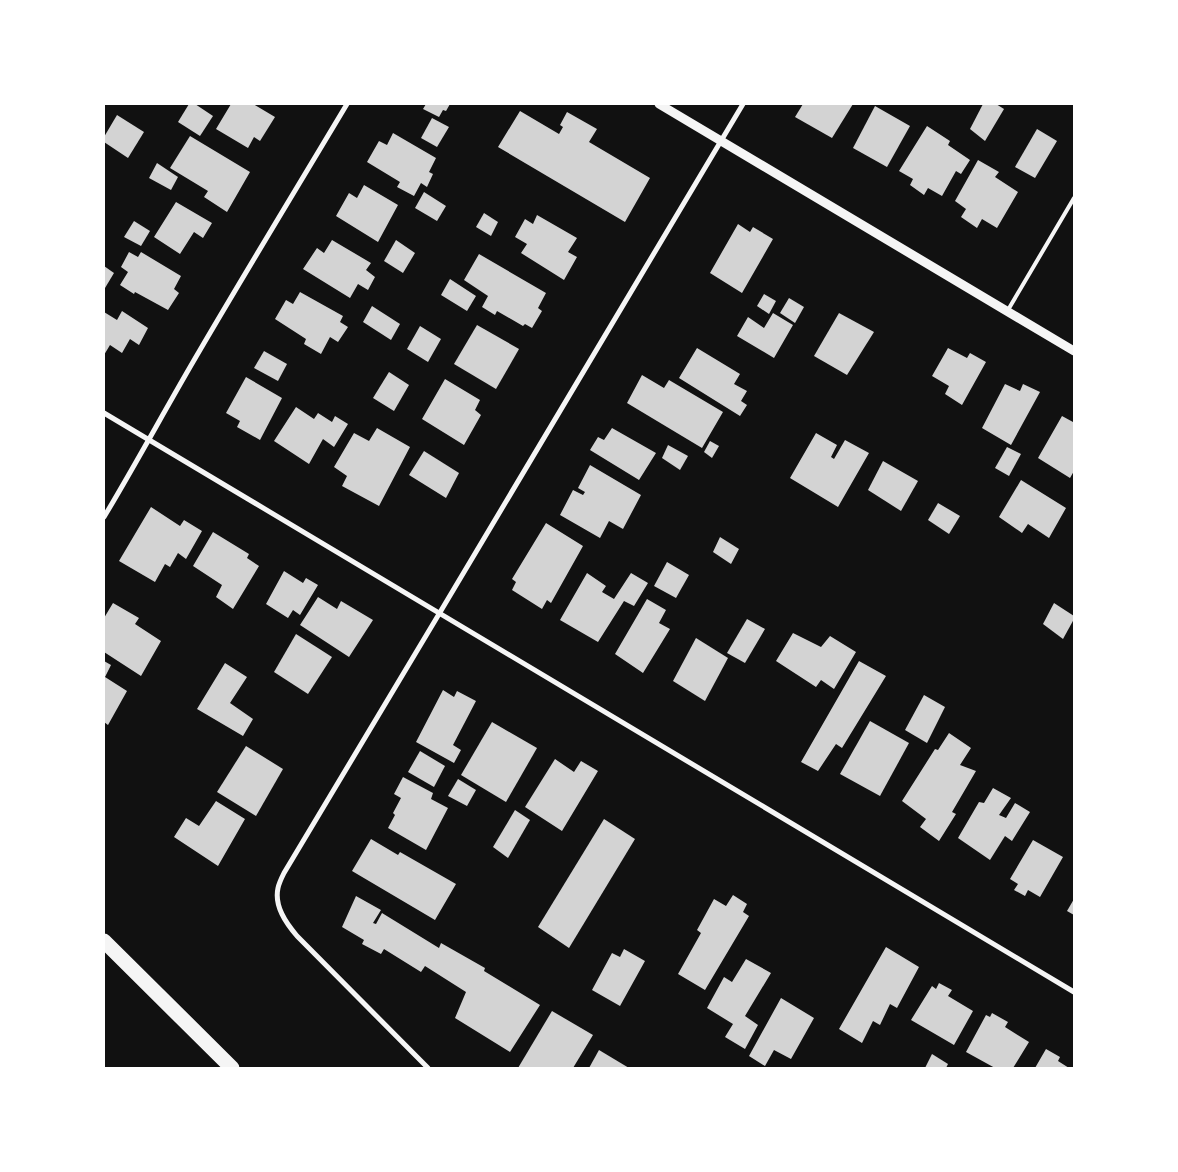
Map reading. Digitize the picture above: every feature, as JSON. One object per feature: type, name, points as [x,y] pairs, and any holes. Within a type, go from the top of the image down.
[{"type":"highway","points":[[104,941],[232,1068]]},
{"type":"street","points":[[104,517],[201,348],[348,104]]},
{"type":"street","points":[[659,104],[1074,351]]},
{"type":"street","points":[[428,1068],[286,924],[277,900],[278,887],[284,872],[440,614],[743,104]]},
{"type":"street","points":[[104,413],[1074,992]]},
{"type":"lane","points":[[1007,311],[1074,198]]},
{"type":"building","points":[[189,104],[195,104],[213,116],[200,136],[178,122]]},
{"type":"building","points":[[231,104],[253,104],[275,117],[260,141],[254,137],[248,148],[216,129]]},
{"type":"building","points":[[426,104],[450,104],[439,117],[423,109]]},
{"type":"building","points":[[803,104],[853,104],[832,138],[795,117]]},
{"type":"building","points":[[983,104],[996,104],[1004,109],[985,141],[970,129]]},
{"type":"building","points":[[875,106],[910,126],[887,167],[853,148]]},
{"type":"building","points":[[520,111],[559,134],[563,127],[560,125],[567,112],[597,129],[589,142],[650,178],[625,222],[498,147]]},
{"type":"building","points":[[117,115],[144,132],[128,158],[104,142],[104,137]]},
{"type":"building","points":[[432,118],[449,127],[437,147],[421,138]]},
{"type":"building","points":[[927,126],[950,141],[948,145],[970,160],[961,174],[956,171],[942,196],[928,188],[924,195],[910,185],[913,179],[899,171]]},
{"type":"building","points":[[1037,129],[1057,141],[1035,178],[1015,167]]},
{"type":"building","points":[[393,133],[436,158],[429,172],[433,174],[427,187],[421,183],[414,196],[397,187],[400,182],[367,162],[379,141],[387,145]]},
{"type":"building","points":[[190,136],[250,172],[227,212],[204,197],[208,191],[170,168]]},
{"type":"building","points":[[978,160],[999,172],[995,177],[1018,192],[997,228],[982,219],[977,228],[961,217],[966,209],[955,201]]},
{"type":"building","points":[[157,163],[178,177],[171,190],[149,178]]},
{"type":"building","points":[[364,185],[398,205],[378,242],[336,216],[349,193],[357,198]]},
{"type":"building","points":[[424,192],[446,206],[437,221],[415,208]]},
{"type":"building","points":[[176,202],[212,223],[203,238],[194,232],[180,254],[154,237]]},
{"type":"building","points":[[484,213],[498,222],[491,236],[476,227]]},
{"type":"building","points":[[537,215],[577,238],[568,252],[577,257],[564,280],[521,253],[527,244],[515,237],[525,219],[533,224]]},
{"type":"building","points":[[134,221],[150,231],[141,246],[124,237]]},
{"type":"building","points":[[738,224],[750,232],[753,227],[773,239],[742,293],[710,273]]},
{"type":"building","points":[[332,240],[371,263],[366,270],[375,277],[368,290],[358,284],[350,298],[303,269],[317,248],[324,253]]},
{"type":"building","points":[[396,240],[415,253],[403,273],[384,261]]},
{"type":"building","points":[[129,252],[138,257],[141,252],[181,276],[174,289],[179,293],[168,310],[135,292],[134,294],[120,285],[128,272],[121,267]]},
{"type":"building","points":[[479,254],[546,293],[538,308],[542,311],[532,328],[525,324],[523,326],[497,311],[495,315],[482,307],[488,296],[464,280]]},
{"type":"building","points":[[104,266],[114,273],[105,288],[104,288]]},
{"type":"building","points":[[450,279],[476,296],[467,311],[441,295]]},
{"type":"building","points":[[300,292],[343,316],[340,322],[348,327],[338,342],[330,337],[321,354],[304,344],[306,339],[275,319],[286,300],[293,304]]},
{"type":"building","points":[[764,294],[776,301],[769,314],[757,306]]},
{"type":"building","points":[[789,298],[804,307],[795,323],[780,313]]},
{"type":"building","points":[[372,306],[400,324],[391,340],[363,322]]},
{"type":"building","points":[[122,311],[148,328],[139,345],[130,339],[122,353],[110,345],[104,355],[104,312],[117,320]]},
{"type":"building","points":[[773,313],[793,325],[774,358],[737,336],[748,317],[764,328]]},
{"type":"building","points":[[839,313],[874,332],[847,375],[814,356]]},
{"type":"building","points":[[477,325],[519,349],[496,389],[454,364]]},
{"type":"building","points":[[420,326],[441,339],[428,362],[407,349]]},
{"type":"building","points":[[697,348],[740,374],[734,384],[747,391],[741,401],[747,405],[740,416],[679,378]]},
{"type":"building","points":[[948,348],[967,358],[970,353],[986,362],[962,405],[945,394],[949,386],[932,376]]},
{"type":"building","points":[[264,351],[287,364],[278,381],[254,368]]},
{"type":"building","points":[[389,372],[409,385],[394,411],[373,398]]},
{"type":"building","points":[[642,375],[664,388],[669,380],[723,412],[702,448],[627,403]]},
{"type":"building","points":[[246,377],[282,398],[260,440],[237,427],[240,421],[226,413]]},
{"type":"building","points":[[445,379],[480,400],[475,410],[481,415],[464,445],[422,419]]},
{"type":"building","points":[[1005,384],[1020,391],[1023,384],[1040,392],[1011,445],[982,428]]},
{"type":"building","points":[[296,407],[314,419],[318,413],[332,422],[335,416],[348,424],[334,447],[323,439],[309,464],[274,441]]},
{"type":"building","points":[[1062,416],[1073,422],[1074,420],[1074,471],[1070,478],[1038,458]]},
{"type":"building","points":[[377,428],[410,447],[379,506],[342,486],[347,476],[334,467],[354,433],[369,441]]},
{"type":"building","points":[[612,428],[656,453],[639,480],[590,450],[598,437],[604,440]]},
{"type":"building","points":[[816,433],[837,445],[831,457],[834,459],[845,440],[869,453],[838,507],[790,478]]},
{"type":"building","points":[[710,441],[719,446],[712,458],[704,452]]},
{"type":"building","points":[[668,445],[688,456],[680,470],[662,458]]},
{"type":"building","points":[[1007,447],[1021,454],[1009,476],[995,468]]},
{"type":"building","points":[[424,451],[459,473],[446,498],[409,475]]},
{"type":"building","points":[[883,461],[918,481],[901,511],[868,490]]},
{"type":"building","points":[[590,465],[641,495],[623,529],[609,521],[600,538],[560,515],[573,490],[583,495],[585,492],[578,488]]},
{"type":"building","points":[[1021,480],[1066,508],[1049,538],[1028,524],[1022,533],[999,517]]},
{"type":"building","points":[[938,503],[960,516],[949,534],[928,520]]},
{"type":"building","points":[[151,507],[180,526],[184,520],[202,531],[186,559],[178,553],[170,567],[165,564],[155,582],[119,561]]},
{"type":"building","points":[[546,523],[583,546],[551,603],[547,600],[542,609],[512,590],[516,582],[512,579]]},
{"type":"building","points":[[213,532],[249,554],[247,558],[259,566],[233,609],[216,597],[222,585],[193,566]]},
{"type":"building","points":[[720,537],[739,549],[731,564],[713,552]]},
{"type":"building","points":[[667,562],[689,575],[676,598],[654,586]]},
{"type":"building","points":[[284,571],[303,583],[306,578],[318,585],[300,615],[293,610],[288,618],[266,604]]},
{"type":"building","points":[[587,573],[606,586],[602,592],[614,599],[631,573],[648,583],[634,606],[624,601],[598,642],[560,620]]},
{"type":"building","points":[[318,597],[337,609],[341,601],[373,620],[349,657],[300,625]]},
{"type":"building","points":[[647,599],[666,610],[659,623],[670,629],[643,673],[615,654]]},
{"type":"building","points":[[113,603],[139,618],[135,624],[161,641],[141,676],[104,652],[104,618]]},
{"type":"building","points":[[1054,603],[1074,616],[1063,639],[1043,624]]},
{"type":"building","points":[[747,619],[765,629],[745,663],[727,653]]},
{"type":"building","points":[[793,633],[821,647],[830,636],[856,652],[834,689],[821,680],[816,687],[776,661]]},
{"type":"building","points":[[296,634],[332,657],[308,694],[274,672]]},
{"type":"building","points":[[696,638],[728,658],[705,701],[673,681]]},
{"type":"building","points":[[104,661],[111,665],[105,677],[127,691],[108,725],[104,722]]},
{"type":"building","points":[[859,661],[886,676],[842,748],[836,744],[818,771],[801,762]]},
{"type":"building","points":[[225,663],[247,677],[230,703],[253,719],[243,736],[197,709]]},
{"type":"building","points":[[443,690],[454,697],[457,691],[476,701],[453,745],[461,750],[454,763],[416,742]]},
{"type":"building","points":[[924,695],[945,707],[927,743],[905,730]]},
{"type":"building","points":[[870,721],[909,743],[880,796],[840,774]]},
{"type":"building","points":[[492,722],[537,748],[506,802],[461,775]]},
{"type":"building","points":[[949,733],[971,748],[960,765],[976,771],[952,812],[956,814],[939,841],[920,827],[926,819],[902,801],[935,749],[938,750]]},
{"type":"building","points":[[246,746],[283,769],[256,816],[217,792]]},
{"type":"building","points":[[420,751],[445,766],[434,787],[408,772]]},
{"type":"building","points":[[555,759],[574,772],[581,761],[598,771],[562,831],[525,807]]},
{"type":"building","points":[[403,777],[433,793],[431,799],[448,808],[426,850],[388,828],[401,798],[394,794]]},
{"type":"building","points":[[458,779],[476,790],[467,806],[448,796]]},
{"type":"building","points":[[993,788],[1011,798],[999,815],[1006,818],[1015,803],[1030,812],[1012,841],[1005,836],[990,860],[958,838],[979,802],[984,803]]},
{"type":"building","points":[[216,801],[245,819],[218,866],[174,837],[186,818],[199,826]]},
{"type":"building","points":[[515,810],[530,820],[508,858],[493,847]]},
{"type":"building","points":[[604,819],[635,839],[569,948],[538,927]]},
{"type":"building","points":[[371,839],[398,855],[400,852],[456,884],[435,920],[352,871]]},
{"type":"building","points":[[1033,840],[1063,857],[1040,897],[1028,890],[1025,896],[1014,890],[1018,884],[1010,879]]},
{"type":"building","points":[[733,895],[747,904],[743,912],[749,916],[705,990],[678,974],[701,933],[697,930],[714,899],[726,906]]},
{"type":"building","points":[[356,896],[381,910],[373,923],[376,924],[382,913],[439,948],[441,943],[485,968],[484,971],[540,1005],[510,1052],[455,1018],[466,992],[425,966],[421,972],[384,949],[381,954],[362,944],[364,940],[342,927]]},
{"type":"building","points":[[1074,899],[1074,915],[1067,911]]},
{"type":"building","points":[[886,947],[919,967],[897,1008],[890,1004],[880,1025],[873,1021],[862,1043],[839,1029]]},
{"type":"building","points":[[624,949],[645,961],[620,1006],[592,990],[612,953],[620,957]]},
{"type":"building","points":[[746,959],[771,973],[745,1016],[758,1025],[745,1049],[725,1037],[733,1024],[707,1008],[724,977],[732,982]]},
{"type":"building","points":[[939,983],[952,990],[948,996],[973,1011],[954,1045],[911,1020],[932,986],[936,989]]},
{"type":"building","points":[[781,998],[814,1018],[791,1059],[774,1050],[765,1066],[749,1056]]},
{"type":"building","points":[[552,1011],[593,1035],[573,1068],[518,1068]]},
{"type":"building","points":[[992,1013],[1008,1022],[1005,1027],[1029,1042],[1013,1068],[995,1068],[966,1052],[986,1015],[990,1017]]},
{"type":"building","points":[[1046,1049],[1060,1057],[1058,1061],[1069,1068],[1035,1068]]},
{"type":"building","points":[[599,1050],[629,1068],[589,1068]]},
{"type":"building","points":[[932,1054],[948,1064],[946,1068],[925,1068]]}]
